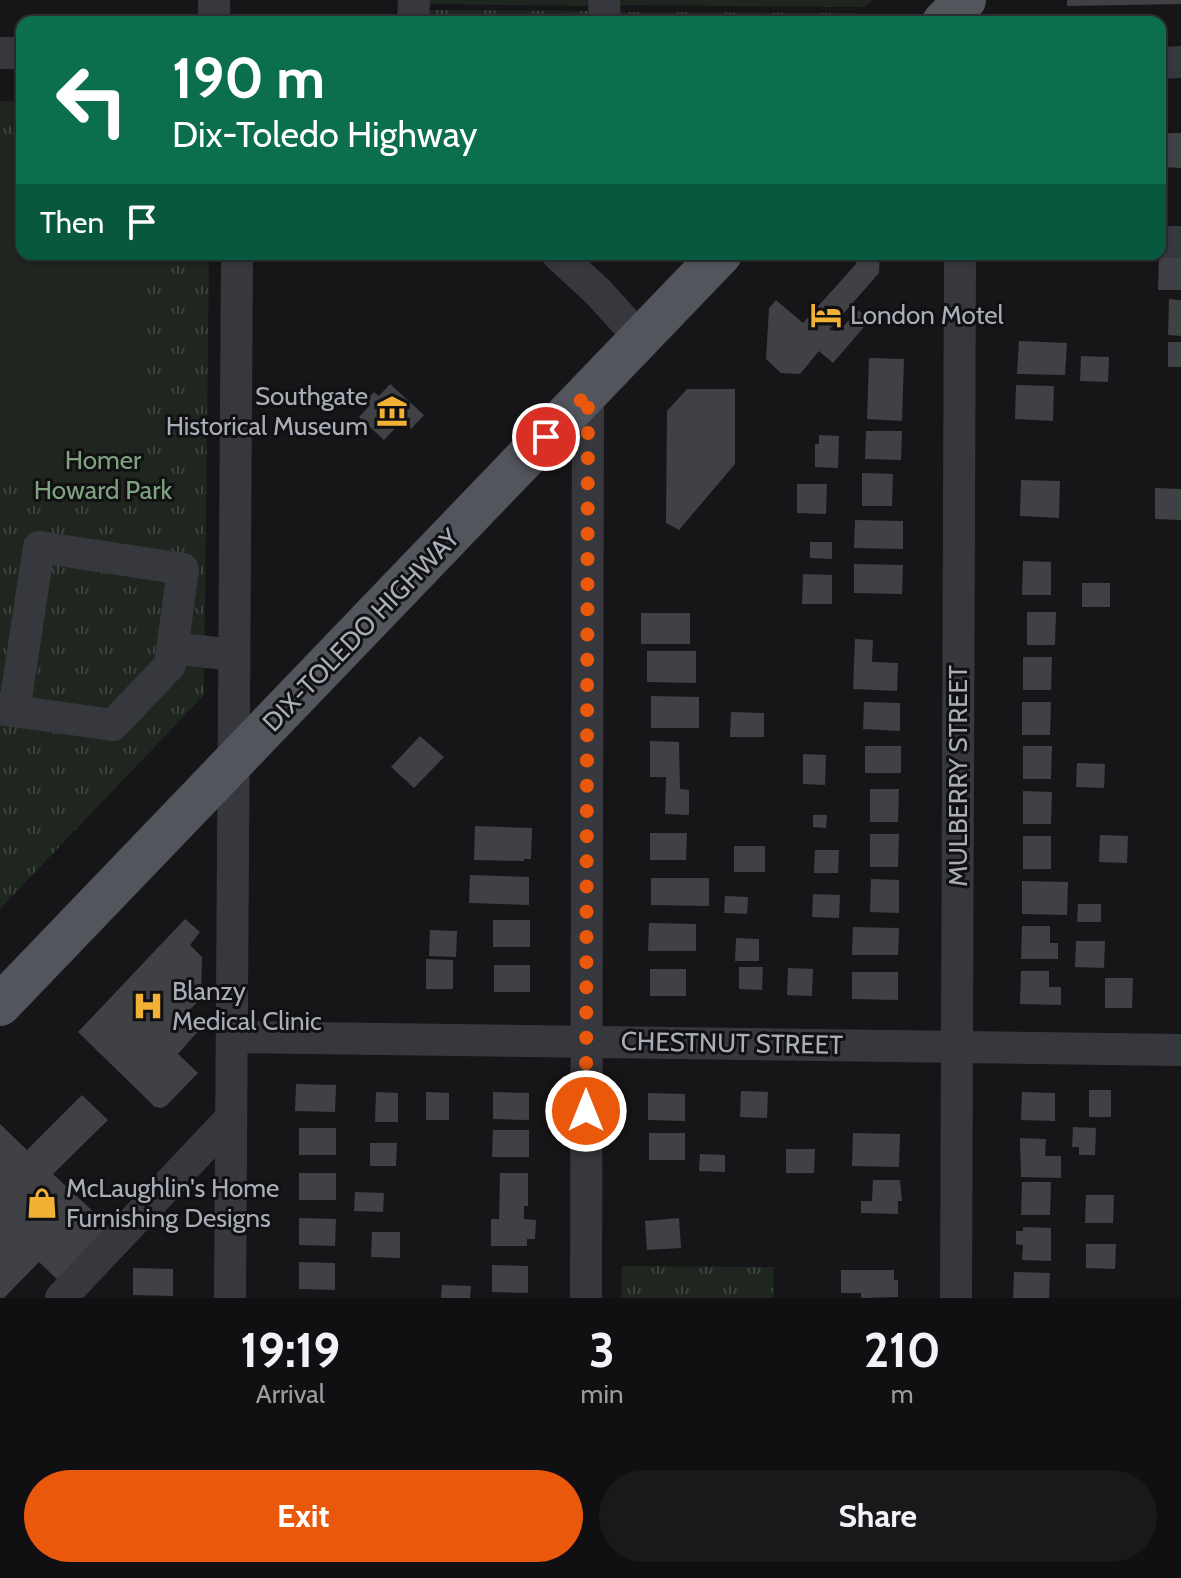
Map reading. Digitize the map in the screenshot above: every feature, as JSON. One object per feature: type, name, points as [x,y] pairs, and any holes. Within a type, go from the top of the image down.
[{"type":"main road","name":"DIX-TOLEDO HIGHWAY","points":[[0,1005],[715,260]]},
{"type":"street","points":[[230,1298],[237,260]]},
{"type":"street","points":[[563,260],[640,338]]},
{"type":"street","name":"MULBERRY STREET","points":[[956,1298],[960,260]]},
{"type":"street","points":[[586,1298],[588,393]]},
{"type":"street","points":[[39,547],[183,569],[172,648],[170,665],[113,725],[7,710],[39,547]]},
{"type":"street","points":[[182,579],[234,579]]},
{"type":"street","points":[[172,648],[234,655]]},
{"type":"street","name":"CHESTNUT STREET","points":[[234,1037],[1181,1050]]},
{"type":"street","points":[[61,1298],[231,1118]]},
{"type":"green space","points":[[427,0],[588,0],[589,6],[427,4]]},
{"type":"green space","points":[[619,0],[872,0],[864,7],[618,5]]},
{"type":"green space","points":[[432,10],[590,11],[589,16],[429,16],[427,11]]},
{"type":"green space","points":[[618,12],[859,13],[856,16],[619,16]]},
{"type":"green space","name":"Homer Howard Park","points":[[0,101],[16,102],[16,260],[209,260],[204,695],[0,909]]},
{"type":"green space","points":[[0,136],[16,136],[16,260],[146,260],[137,494],[51,481],[0,465]]},
{"type":"green space","points":[[622,1266],[774,1267],[773,1298],[621,1298]]},
{"type":"building","points":[[1067,0],[1181,0],[1181,4],[1067,6]]},
{"type":"building","points":[[1166,133],[1181,133],[1181,168],[1166,167]]},
{"type":"building","points":[[1166,254],[1181,254],[1181,290],[1158,290],[1159,260],[1166,260]]},
{"type":"building","name":"London Motel","points":[[856,260],[880,260],[879,273],[829,330],[839,331],[858,310],[870,320],[833,363],[819,351],[800,374],[781,373],[766,359],[769,308],[776,300],[803,323],[856,264]]},
{"type":"building","points":[[1169,299],[1181,300],[1181,336],[1168,335]]},
{"type":"building","points":[[1019,341],[1067,343],[1065,375],[1017,374]]},
{"type":"building","points":[[1168,342],[1181,342],[1181,367],[1168,367]]},
{"type":"building","points":[[1081,356],[1109,357],[1108,382],[1080,381]]},
{"type":"building","points":[[869,358],[904,359],[902,421],[867,419]]},
{"type":"building","name":"Southgate Historical Museum","points":[[390,384],[424,415],[411,429],[403,420],[384,440],[359,417],[369,406],[365,402],[374,392],[379,396]]},
{"type":"building","points":[[1016,385],[1054,386],[1053,421],[1015,419]]},
{"type":"building","points":[[687,389],[735,389],[735,464],[679,530],[666,523],[667,411]]},
{"type":"building","points":[[866,431],[902,431],[901,460],[865,459]]},
{"type":"building","points":[[819,435],[839,436],[838,468],[815,467],[815,444],[819,444]]},
{"type":"building","points":[[862,473],[893,474],[892,506],[862,506]]},
{"type":"building","points":[[1021,480],[1060,481],[1059,518],[1020,516]]},
{"type":"building","points":[[797,484],[827,484],[826,514],[797,513]]},
{"type":"building","points":[[1155,488],[1181,489],[1181,520],[1155,519]]},
{"type":"building","points":[[855,520],[903,521],[903,549],[854,548]]},
{"type":"building","points":[[810,542],[832,542],[832,559],[810,558]]},
{"type":"building","points":[[1023,561],[1051,562],[1051,595],[1022,595]]},
{"type":"building","points":[[854,564],[903,565],[902,594],[854,593]]},
{"type":"building","points":[[803,574],[832,575],[832,604],[802,604]]},
{"type":"building","points":[[1082,583],[1110,583],[1110,607],[1082,607]]},
{"type":"building","points":[[1027,612],[1056,612],[1055,645],[1027,645]]},
{"type":"building","points":[[641,613],[690,613],[690,644],[641,644]]},
{"type":"building","points":[[855,639],[873,640],[872,662],[898,663],[897,691],[853,689]]},
{"type":"building","points":[[647,651],[696,651],[696,683],[647,682]]},
{"type":"building","points":[[1023,657],[1052,657],[1051,690],[1023,690]]},
{"type":"building","points":[[651,696],[699,697],[699,728],[651,728]]},
{"type":"building","points":[[864,702],[900,703],[900,731],[863,729]]},
{"type":"building","points":[[1022,702],[1051,702],[1050,735],[1022,735]]},
{"type":"building","points":[[731,712],[764,713],[764,737],[730,737]]},
{"type":"building","points":[[420,736],[444,757],[414,788],[391,767]]},
{"type":"building","points":[[650,741],[679,742],[680,789],[689,790],[689,815],[665,814],[666,777],[650,777]]},
{"type":"building","points":[[865,746],[901,746],[901,773],[865,773]]},
{"type":"building","points":[[1023,746],[1052,746],[1051,779],[1023,779]]},
{"type":"building","points":[[803,754],[826,755],[825,785],[803,784]]},
{"type":"building","points":[[1077,763],[1105,764],[1104,788],[1076,787]]},
{"type":"building","points":[[870,789],[899,789],[898,822],[870,822]]},
{"type":"building","points":[[1023,791],[1052,792],[1051,824],[1023,824]]},
{"type":"building","points":[[813,815],[827,815],[826,828],[813,827]]},
{"type":"building","points":[[475,826],[532,828],[531,859],[474,860]]},
{"type":"building","points":[[650,833],[687,833],[686,860],[650,860]]},
{"type":"building","points":[[870,834],[899,834],[898,867],[870,867]]},
{"type":"building","points":[[1100,835],[1128,836],[1127,863],[1099,862]]},
{"type":"building","points":[[1023,836],[1051,836],[1051,869],[1023,869]]},
{"type":"building","points":[[734,846],[765,846],[765,872],[734,872]]},
{"type":"building","points":[[815,850],[839,850],[838,873],[814,873]]},
{"type":"building","points":[[470,875],[529,877],[529,905],[469,903]]},
{"type":"building","points":[[651,878],[709,878],[709,906],[651,905]]},
{"type":"building","points":[[871,879],[899,880],[899,913],[870,912]]},
{"type":"building","points":[[1022,881],[1068,882],[1067,915],[1022,914]]},
{"type":"building","points":[[813,894],[840,895],[839,918],[812,917]]},
{"type":"building","points":[[725,896],[748,897],[747,914],[724,913]]},
{"type":"building","points":[[1078,904],[1101,904],[1101,922],[1077,922]]},
{"type":"building","name":"Blanzy Medical Clinic","points":[[185,919],[200,932],[190,945],[202,957],[201,998],[187,1013],[201,1028],[178,1054],[198,1073],[161,1108],[155,1107],[78,1032]]},
{"type":"building","points":[[493,920],[530,920],[530,947],[493,947]]},
{"type":"building","points":[[649,923],[696,924],[696,951],[648,951]]},
{"type":"building","points":[[1022,926],[1050,926],[1050,943],[1058,943],[1058,959],[1021,959]]},
{"type":"building","points":[[853,927],[899,928],[898,955],[852,955]]},
{"type":"building","points":[[430,930],[457,931],[456,957],[429,956]]},
{"type":"building","points":[[736,938],[759,939],[759,961],[735,961]]},
{"type":"building","points":[[1076,941],[1105,941],[1104,968],[1075,967]]},
{"type":"building","points":[[426,959],[453,960],[453,989],[426,989]]},
{"type":"building","points":[[494,965],[530,965],[530,992],[494,992]]},
{"type":"building","points":[[739,967],[763,967],[762,990],[739,989]]},
{"type":"building","points":[[788,968],[813,969],[812,996],[787,995]]},
{"type":"building","points":[[650,969],[686,969],[686,996],[650,996]]},
{"type":"building","points":[[1021,971],[1049,971],[1049,987],[1061,987],[1061,1005],[1020,1004]]},
{"type":"building","points":[[852,972],[898,972],[898,1000],[852,999]]},
{"type":"building","points":[[1105,978],[1133,978],[1132,1008],[1105,1008]]},
{"type":"building","points":[[296,1084],[336,1085],[335,1112],[295,1111]]},
{"type":"building","points":[[1089,1090],[1111,1090],[1111,1117],[1089,1117]]},
{"type":"building","points":[[741,1091],[768,1092],[767,1118],[740,1117]]},
{"type":"building","points":[[376,1092],[398,1093],[398,1122],[375,1122]]},
{"type":"building","points":[[426,1092],[449,1093],[449,1120],[426,1120]]},
{"type":"building","points":[[493,1092],[529,1093],[529,1120],[493,1119]]},
{"type":"building","points":[[1022,1092],[1055,1093],[1055,1121],[1021,1120]]},
{"type":"building","points":[[648,1093],[685,1094],[685,1121],[648,1120]]},
{"type":"building","name":"McLaughlin's Home Furnishing Designs","points":[[82,1095],[108,1120],[53,1174],[115,1232],[64,1286],[39,1262],[4,1298],[0,1298],[0,1124],[27,1150]]},
{"type":"building","points":[[1073,1127],[1096,1128],[1095,1155],[1079,1155],[1079,1147],[1072,1147]]},
{"type":"building","points":[[299,1128],[336,1128],[336,1155],[299,1155]]},
{"type":"building","points":[[493,1130],[529,1130],[529,1157],[492,1157]]},
{"type":"building","points":[[649,1133],[685,1133],[685,1160],[649,1160]]},
{"type":"building","points":[[853,1133],[900,1134],[899,1167],[852,1166]]},
{"type":"building","points":[[1020,1138],[1046,1139],[1045,1156],[1061,1156],[1061,1178],[1021,1177]]},
{"type":"building","points":[[370,1143],[397,1143],[396,1166],[370,1166]]},
{"type":"building","points":[[786,1149],[815,1149],[814,1173],[786,1173]]},
{"type":"building","points":[[700,1154],[725,1155],[725,1172],[699,1171]]},
{"type":"building","points":[[299,1173],[336,1173],[336,1200],[299,1200]]},
{"type":"building","points":[[500,1173],[528,1173],[528,1206],[524,1206],[524,1219],[536,1220],[535,1239],[527,1239],[527,1246],[491,1246],[491,1219],[499,1219]]},
{"type":"building","points":[[873,1180],[900,1180],[902,1201],[898,1201],[898,1214],[861,1213],[861,1201],[872,1201]]},
{"type":"building","points":[[1022,1182],[1051,1182],[1050,1215],[1021,1215]]},
{"type":"building","points":[[355,1192],[384,1193],[383,1212],[354,1211]]},
{"type":"building","points":[[1086,1195],[1114,1195],[1113,1223],[1085,1223]]},
{"type":"building","points":[[299,1218],[336,1219],[335,1246],[299,1245]]},
{"type":"building","points":[[679,1218],[681,1248],[647,1250],[645,1221]]},
{"type":"building","points":[[1023,1227],[1051,1228],[1051,1261],[1022,1260],[1023,1245],[1016,1244],[1016,1231],[1023,1231]]},
{"type":"building","points":[[372,1232],[400,1232],[400,1258],[371,1257]]},
{"type":"building","points":[[1086,1244],[1116,1244],[1115,1269],[1086,1268]]},
{"type":"building","points":[[299,1262],[335,1263],[335,1290],[299,1289]]},
{"type":"building","points":[[492,1265],[528,1266],[528,1293],[492,1292]]},
{"type":"building","points":[[133,1268],[173,1269],[173,1296],[133,1295]]},
{"type":"building","points":[[841,1270],[894,1270],[894,1280],[898,1280],[898,1297],[861,1298],[861,1293],[841,1293]]},
{"type":"building","points":[[1014,1272],[1050,1273],[1049,1298],[1013,1298]]},
{"type":"building","points":[[442,1285],[471,1286],[470,1298],[441,1298]]},
{"type":"place","name":"London Motel","points":[[826,315]]},
{"type":"place","name":"Southgate Historical Museum","points":[[392,411]]},
{"type":"place","name":"Blanzy Medical Clinic","points":[[148,1006]]},
{"type":"place","name":"McLaughlin's Home Furnishing Designs","points":[[42,1203]]},
{"type":"route","points":[[546,437],[588,393],[586,1111]]}]
